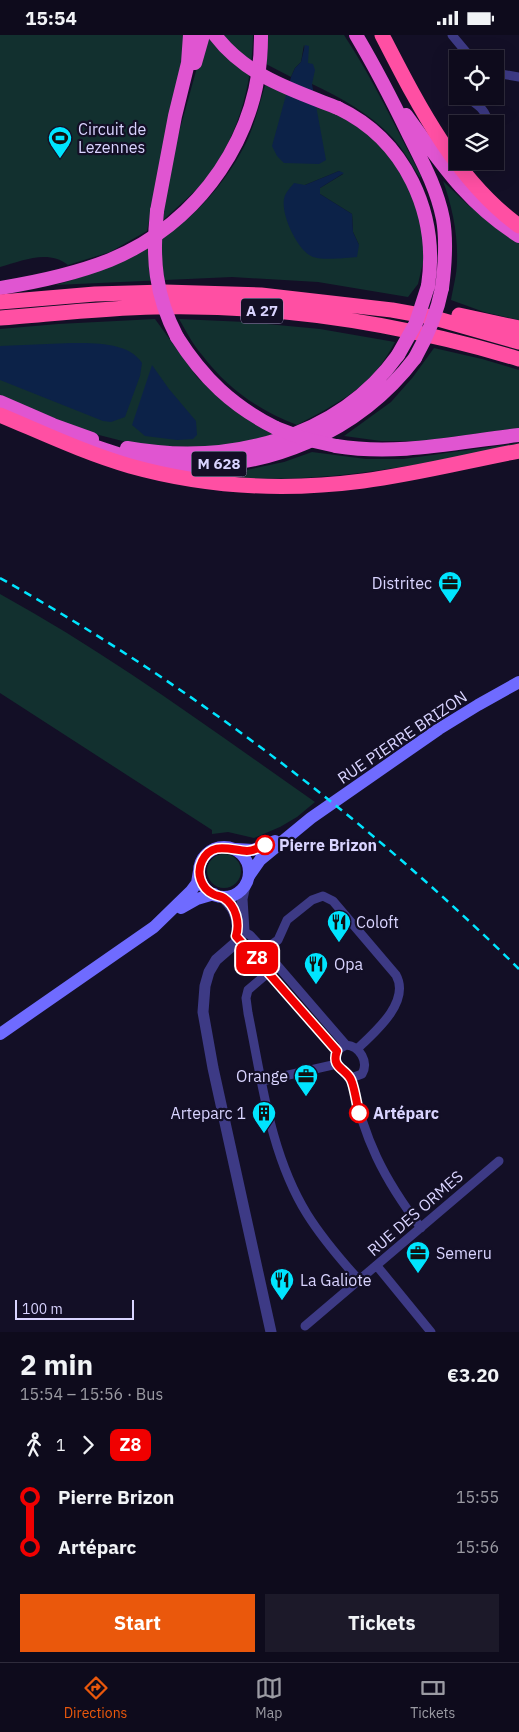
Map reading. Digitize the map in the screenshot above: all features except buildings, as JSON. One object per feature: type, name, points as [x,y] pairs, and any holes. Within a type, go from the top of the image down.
[{"type":"highway","points":[[190,35],[188,63],[175,116],[157,211],[155,242],[156,280],[165,311],[177,337],[198,368],[218,389],[252,415],[276,428],[305,439],[336,446],[358,449],[402,450],[519,435]]},
{"type":"highway","points":[[169,149],[203,35]]},
{"type":"highway","name":"M 628","points":[[0,402],[71,432],[124,448],[172,454],[227,451],[275,442],[329,417],[366,391],[387,370],[398,355],[416,323],[428,286],[430,260],[428,230],[422,204],[410,177],[394,151],[375,132],[357,118],[338,108],[287,89],[260,75],[239,60],[215,35]]},
{"type":"highway","points":[[0,288],[62,276],[111,259],[156,237],[187,211],[214,180],[241,135],[257,84],[262,35]]},
{"type":"highway","name":"M 628","points":[[0,408],[76,440],[128,457],[170,465],[222,464],[275,453],[323,436],[368,407],[402,375],[431,328],[438,310],[442,288],[445,248],[443,219],[422,160],[381,79],[356,35]]},
{"type":"highway","points":[[376,35],[440,139],[463,171],[492,204],[519,226]]},
{"type":"highway","points":[[382,35],[406,82]]},
{"type":"highway","name":"M 628","points":[[381,79],[453,179],[483,210],[519,236]]},
{"type":"highway","points":[[224,293],[240,290],[277,290],[347,296],[399,303],[519,328]]},
{"type":"highway","name":"A 27","points":[[0,302],[95,294],[165,292],[224,293],[306,299],[392,309],[431,317],[519,342]]},
{"type":"highway","name":"A 27","points":[[0,318],[155,307],[264,311],[331,318],[404,330],[450,340],[519,359]]},
{"type":"highway","points":[[0,415],[91,453],[130,466],[200,480],[239,484],[293,485],[361,481],[396,476],[519,451]]},
{"type":"main road","name":"RUE PIERRE BRIZON","points":[[247,881],[253,868],[260,860],[305,823],[439,729],[519,682]]},
{"type":"main road","name":"RUE PIERRE BRIZON","points":[[233,849],[245,851],[257,849],[305,823]]},
{"type":"main road","points":[[0,1034],[164,919],[195,900],[218,895],[234,895],[247,881],[249,867],[245,858],[233,849],[223,847],[210,851],[203,859],[194,887],[164,919]]},
{"type":"main road","points":[[199,871],[202,884],[218,895]]},
{"type":"street","points":[[452,35],[464,50]]},
{"type":"street","points":[[504,76],[519,77]]},
{"type":"street","points":[[478,105],[486,115]]},
{"type":"street","points":[[247,881],[242,899],[239,934],[228,949],[216,960],[209,972],[204,995],[204,1019],[271,1332]]},
{"type":"street","points":[[218,895],[233,909],[239,934],[337,1051]]},
{"type":"street","points":[[264,950],[278,940],[287,920],[312,900],[323,896],[333,901],[399,980],[398,997],[388,1019],[357,1049]]},
{"type":"street","points":[[239,934],[264,950],[346,1045],[357,1049],[364,1061],[364,1071],[358,1077],[350,1078]]},
{"type":"street","points":[[276,965],[250,988],[246,997],[275,1141],[293,1188],[320,1235],[359,1280]]},
{"type":"street","points":[[346,1045],[337,1051],[337,1064],[350,1078],[360,1115],[376,1158],[394,1191],[421,1228]]},
{"type":"street","points":[[262,1081],[337,1064]]},
{"type":"street","name":"RUE DES ORMES","points":[[305,1326],[499,1161]]},
{"type":"street","points":[[377,1266],[431,1332]]},
{"type":"green space","name":"Circuit de Lezennes","points":[[0,35],[183,35],[184,49],[147,231],[110,252],[68,265],[60,260],[43,257],[0,267]]},
{"type":"green space","points":[[206,35],[253,35],[250,74],[246,94],[233,131],[215,166],[188,198],[161,222],[176,143]]},
{"type":"green space","points":[[268,35],[344,35],[384,104],[421,176],[420,178],[400,147],[383,128],[354,107],[312,84],[304,45],[301,62],[295,68],[291,77],[266,64]]},
{"type":"green space","points":[[266,82],[338,114],[378,141],[405,174],[422,220],[424,258],[418,284],[408,297],[318,282],[232,277],[55,285],[85,276],[141,251],[189,217],[211,196],[246,143],[255,121]],"holes":[[[339,171],[343,174],[320,188],[320,194],[352,214],[353,232],[359,245],[305,185]]]},
{"type":"green space","points":[[443,181],[468,205],[519,242],[519,320],[484,312],[451,300],[456,276],[457,241],[452,210]]},
{"type":"green space","points":[[155,319],[197,377],[223,401],[274,434],[246,443],[212,448],[138,445],[99,435],[60,421],[0,395],[0,329]]},
{"type":"green space","points":[[179,319],[246,322],[320,329],[395,342],[376,371],[354,392],[297,425],[269,413],[233,388],[199,351]]},
{"type":"green space","points":[[434,348],[519,370],[519,428],[422,441],[381,441],[344,436],[391,402],[413,377]]},
{"type":"green space","points":[[519,443],[482,452],[369,472],[294,478],[218,476],[284,462],[312,452],[366,459],[403,459]]},
{"type":"green space","points":[[0,594],[82,642],[315,802],[297,817],[280,827],[254,838],[228,832],[212,834],[212,830],[0,693]]},
{"type":"green space","points":[[224,854],[236,859],[241,871],[236,883],[224,888],[212,883],[207,871],[212,859]]},
{"type":"water","points":[[305,45],[309,46],[308,63],[313,64],[315,70],[312,84],[326,160],[319,164],[284,163],[277,156],[272,146],[291,77],[295,68],[301,62]]},
{"type":"water","points":[[339,171],[344,173],[320,188],[320,194],[352,214],[353,232],[359,245],[357,257],[315,258],[300,246],[291,231],[285,214],[285,197],[294,183],[305,185]]},
{"type":"water","points":[[71,343],[120,347],[136,356],[142,363],[140,376],[125,417],[111,422],[103,421],[0,380],[0,346]]},
{"type":"water","points":[[152,365],[196,421],[197,435],[193,439],[177,440],[145,436],[132,425]]},
{"type":"railway","points":[[0,578],[70,619],[139,663],[207,708],[273,756],[399,858],[519,969]]},
{"type":"bus line","name":"Z8","points":[[265,845],[249,851],[223,847],[213,850],[202,861],[199,871],[201,881],[208,891],[222,897],[231,905],[237,920],[236,936],[262,963],[337,1051],[336,1061],[343,1072],[350,1078],[359,1113]]},
{"type":"place","name":"Circuit de Lezennes","points":[[60,159]]},
{"type":"place","name":"Distritec","points":[[450,604]]},
{"type":"place","name":"Pierre Brizon","points":[[265,845]]},
{"type":"place","name":"Coloft","points":[[339,943]]},
{"type":"place","name":"Opa","points":[[316,985]]},
{"type":"place","name":"Orange","points":[[306,1097]]},
{"type":"place","name":"Artéparc","points":[[359,1113]]},
{"type":"place","name":"Arteparc 1","points":[[264,1134]]},
{"type":"place","name":"Semeru","points":[[418,1274]]},
{"type":"place","name":"La Galiote","points":[[282,1301]]}]
